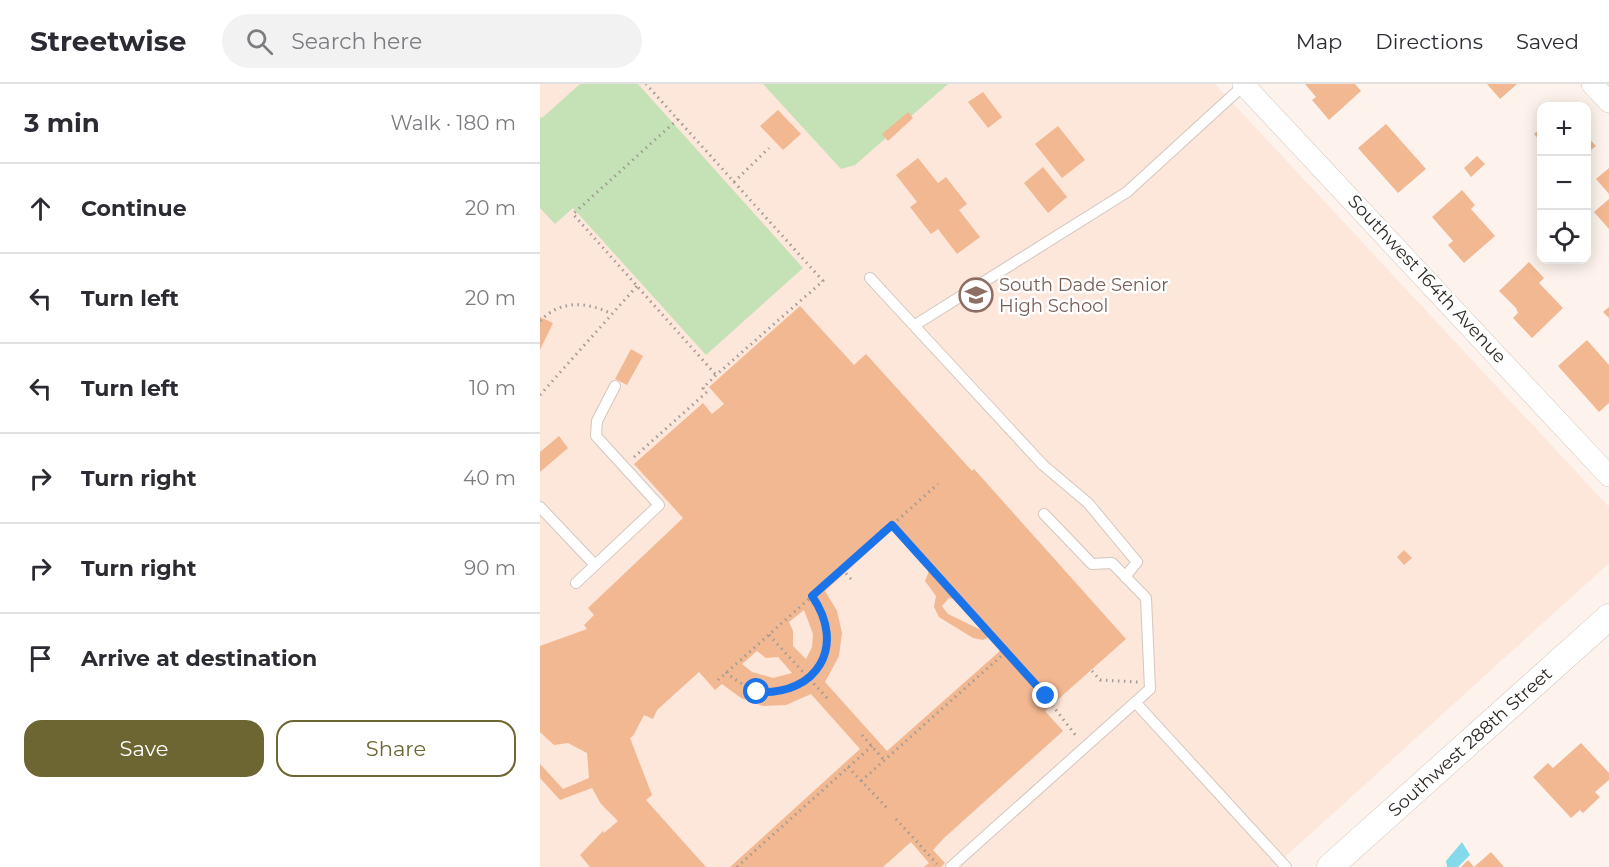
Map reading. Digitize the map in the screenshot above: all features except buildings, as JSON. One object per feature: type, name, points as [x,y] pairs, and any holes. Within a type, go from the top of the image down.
[{"type":"street","name":"Southwest 164th Avenue","points":[[1244,84],[1609,476]]},
{"type":"street","points":[[1592,84],[1609,102]]},
{"type":"street","name":"Southwest 288th Street","points":[[1330,867],[1609,617]]},
{"type":"lane","points":[[915,325],[1127,192],[1244,84]]},
{"type":"lane","points":[[870,278],[1043,465],[1088,503],[1137,562],[1125,577]]},
{"type":"lane","points":[[576,583],[659,506],[596,436],[597,422],[615,386]]},
{"type":"lane","points":[[540,507],[595,565]]},
{"type":"lane","points":[[951,867],[1150,689],[1146,598],[1112,563],[1092,564],[1044,514]]},
{"type":"lane","points":[[1135,702],[1286,867]]},
{"type":"path","points":[[624,466],[707,392],[703,388],[716,375],[823,281],[646,84]]},
{"type":"path","points":[[678,119],[573,214],[716,375]]},
{"type":"path","points":[[734,182],[769,148]]},
{"type":"path","points":[[540,395],[637,286]]},
{"type":"path","points":[[540,321],[555,309],[569,305],[593,305],[612,314]]},
{"type":"path","points":[[718,680],[938,484]]},
{"type":"path","points":[[892,525],[1008,650],[1046,696]]},
{"type":"path","points":[[842,569],[851,579]]},
{"type":"path","points":[[726,672],[740,685],[757,692],[776,693],[794,689],[809,678],[821,664],[827,647],[828,628],[823,611],[812,596]]},
{"type":"path","points":[[769,634],[827,698]]},
{"type":"path","points":[[861,781],[1008,650]]},
{"type":"path","points":[[1092,671],[1100,680],[1138,682]]},
{"type":"path","points":[[1052,705],[1078,738]]},
{"type":"path","points":[[862,735],[884,760]]},
{"type":"path","points":[[737,867],[872,746]]},
{"type":"path","points":[[848,767],[889,810]]},
{"type":"path","points":[[896,819],[937,864]]},
{"type":"shaded area","name":"South Dade Senior High School","points":[[540,84],[1215,84],[1609,507],[1609,563],[1274,867],[540,867]]},
{"type":"green space","points":[[580,84],[638,84],[803,268],[706,355],[573,208],[555,224],[540,208],[540,117],[542,118]]},
{"type":"green space","points":[[763,84],[948,84],[855,165],[841,169]]},
{"type":"water","points":[[1462,842],[1470,855],[1458,867],[1447,867],[1446,861]]},
{"type":"place","name":"South Dade Senior High School","points":[[976,295]]},
{"type":"route","points":[[757,692],[776,693],[794,689],[809,678],[821,664],[827,647],[828,628],[823,611],[812,596],[892,525],[1008,650],[1046,696]]}]
